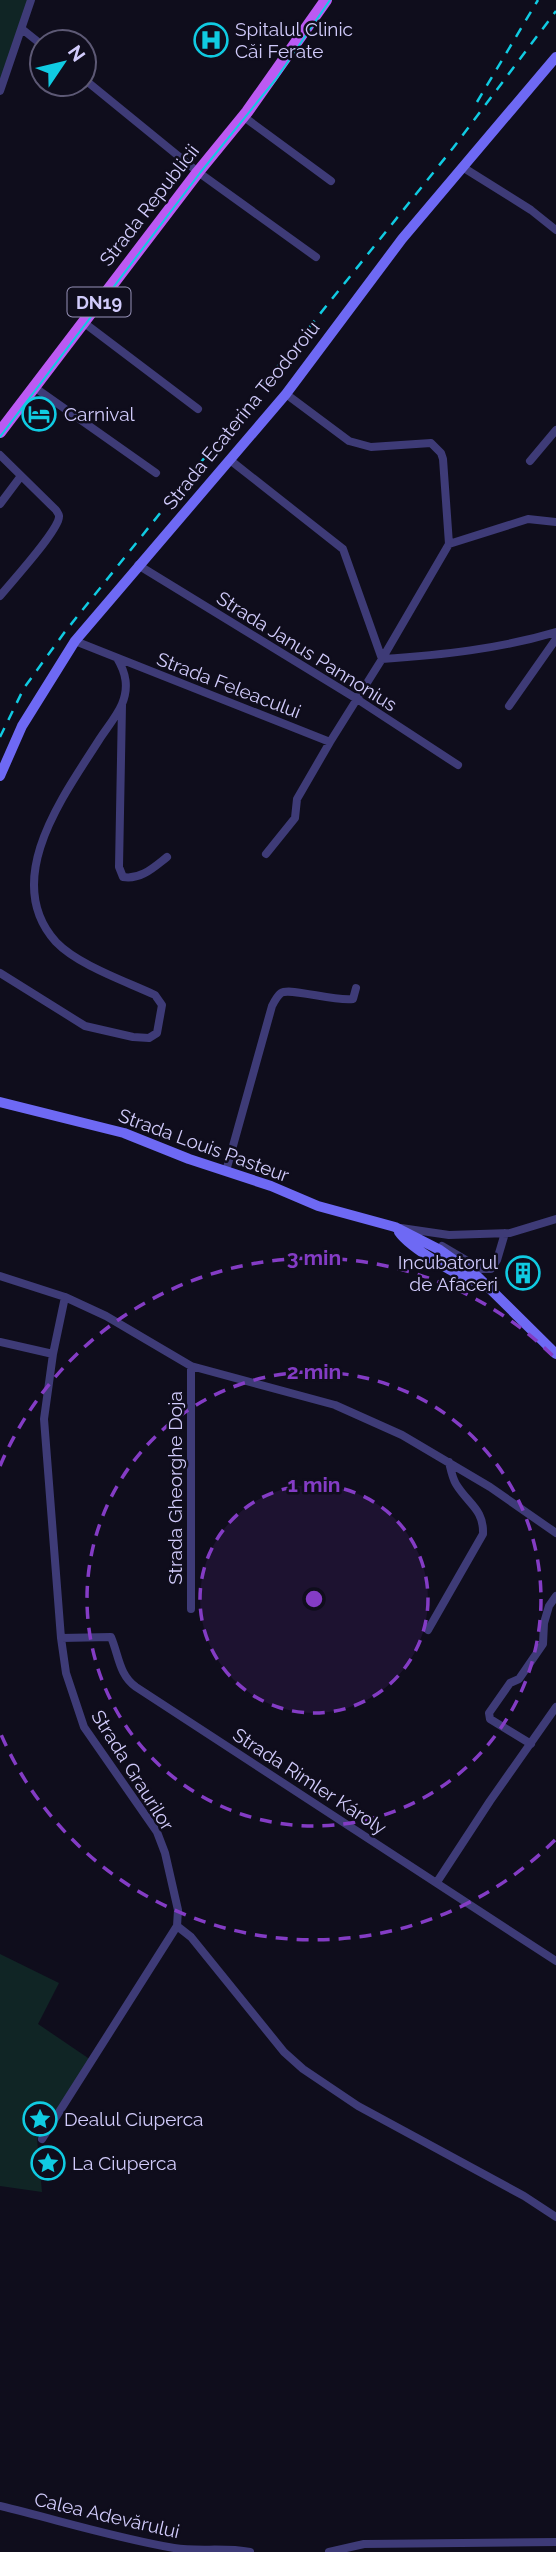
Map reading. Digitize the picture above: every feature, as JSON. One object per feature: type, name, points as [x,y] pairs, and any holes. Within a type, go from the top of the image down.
[{"type":"main road","name":"Strada Republicii","points":[[0,432],[198,172],[244,117],[288,58],[326,0]]},
{"type":"main road","name":"Strada Ecaterina Teodoroiu","points":[[0,776],[22,726],[75,641],[286,394],[402,239],[556,57]]},
{"type":"main road","name":"Strada Louis Pasteur","points":[[0,1102],[124,1133],[189,1159],[271,1186],[318,1206],[395,1227],[441,1248],[478,1277],[556,1354]]},
{"type":"main road","name":"Strada Louis Pasteur","points":[[395,1227],[401,1236],[413,1245],[469,1280],[482,1283]]},
{"type":"street","points":[[0,91],[31,0]]},
{"type":"street","points":[[22,29],[28,34]]},
{"type":"street","points":[[98,90],[198,172],[316,257]]},
{"type":"street","points":[[244,117],[331,181]]},
{"type":"street","points":[[464,168],[556,230]]},
{"type":"street","points":[[83,322],[198,409]]},
{"type":"street","points":[[34,387],[156,473]]},
{"type":"street","points":[[266,854],[295,818],[297,799],[449,544],[443,459],[431,443],[370,447],[349,441],[286,394]]},
{"type":"street","points":[[530,461],[556,430]]},
{"type":"street","points":[[0,455],[59,516],[51,531],[2,591]]},
{"type":"street","points":[[230,460],[343,549],[382,659]]},
{"type":"street","points":[[0,504],[21,477]]},
{"type":"street","points":[[449,544],[528,519],[556,522]]},
{"type":"street","name":"Strada Janus Pannonius","points":[[138,565],[357,699],[458,765]]},
{"type":"street","points":[[382,659],[447,655],[518,643],[556,632]]},
{"type":"street","points":[[509,706],[556,639]]},
{"type":"street","name":"Strada Feleacului","points":[[75,641],[330,741]]},
{"type":"street","name":"Strada Feleacului","points":[[117,658],[126,674],[122,705],[119,867],[123,877],[132,879],[144,874],[167,857]]},
{"type":"street","name":"Strada Feleacului","points":[[0,973],[85,1026],[133,1038],[149,1038],[157,1033],[162,1006],[155,995],[84,961],[58,944],[42,926],[32,894],[33,871],[41,839],[54,810],[122,705]]},
{"type":"street","points":[[226,1171],[272,1006],[279,994],[288,990],[340,1001],[353,999],[356,988]]},
{"type":"street","points":[[395,1227],[449,1235],[505,1233],[556,1219]]},
{"type":"street","points":[[449,1235],[441,1248],[481,1269],[491,1269],[497,1260],[505,1233]]},
{"type":"street","name":"Strada Gheorghe Doja","points":[[0,1276],[65,1297],[106,1316],[191,1366],[335,1405],[402,1435],[449,1462],[556,1533]]},
{"type":"street","name":"Strada Graurilor","points":[[65,1297],[53,1354],[44,1419],[66,1673],[84,1727],[157,1832],[165,1853],[178,1910],[177,1926]]},
{"type":"street","points":[[0,1342],[53,1354]]},
{"type":"street","name":"Strada Gheorghe Doja","points":[[191,1366],[191,1609]]},
{"type":"street","points":[[429,1630],[483,1534],[484,1522],[457,1486],[449,1462]]},
{"type":"street","points":[[531,1744],[490,1719],[489,1713],[510,1683],[519,1679],[543,1644],[544,1623],[549,1606],[556,1596]]},
{"type":"street","name":"Strada Rimler Károly","points":[[61,1638],[111,1637],[127,1681],[556,1961]]},
{"type":"street","points":[[437,1882],[556,1707]]},
{"type":"street","points":[[42,2139],[177,1926],[191,1937],[284,2052],[303,2069],[358,2106],[524,2196],[556,2217]]},
{"type":"street","name":"Calea Adevărului","points":[[0,2505],[144,2543],[179,2549],[221,2548],[250,2552]]},
{"type":"street","points":[[329,2552],[364,2544],[556,2542]]},
{"type":"green space","points":[[0,0],[31,0],[0,93]]},
{"type":"green space","points":[[0,1954],[59,1983],[38,2024],[91,2060],[37,2139],[42,2192],[0,2186]]},
{"type":"tram line","points":[[0,437],[200,173],[276,79],[330,0]]},
{"type":"railway","points":[[477,102],[538,0]]},
{"type":"railway","points":[[0,737],[24,688],[64,633],[453,148],[556,11]]},
{"type":"place","name":"Spitalul Clinic Căi Ferate","points":[[211,40]]},
{"type":"place","name":"Carnival","points":[[39,414]]},
{"type":"place","name":"Incubatorul de Afaceri","points":[[523,1273]]},
{"type":"place","name":"Dealul Ciuperca","points":[[40,2119]]},
{"type":"place","name":"La Ciuperca","points":[[48,2163]]}]
